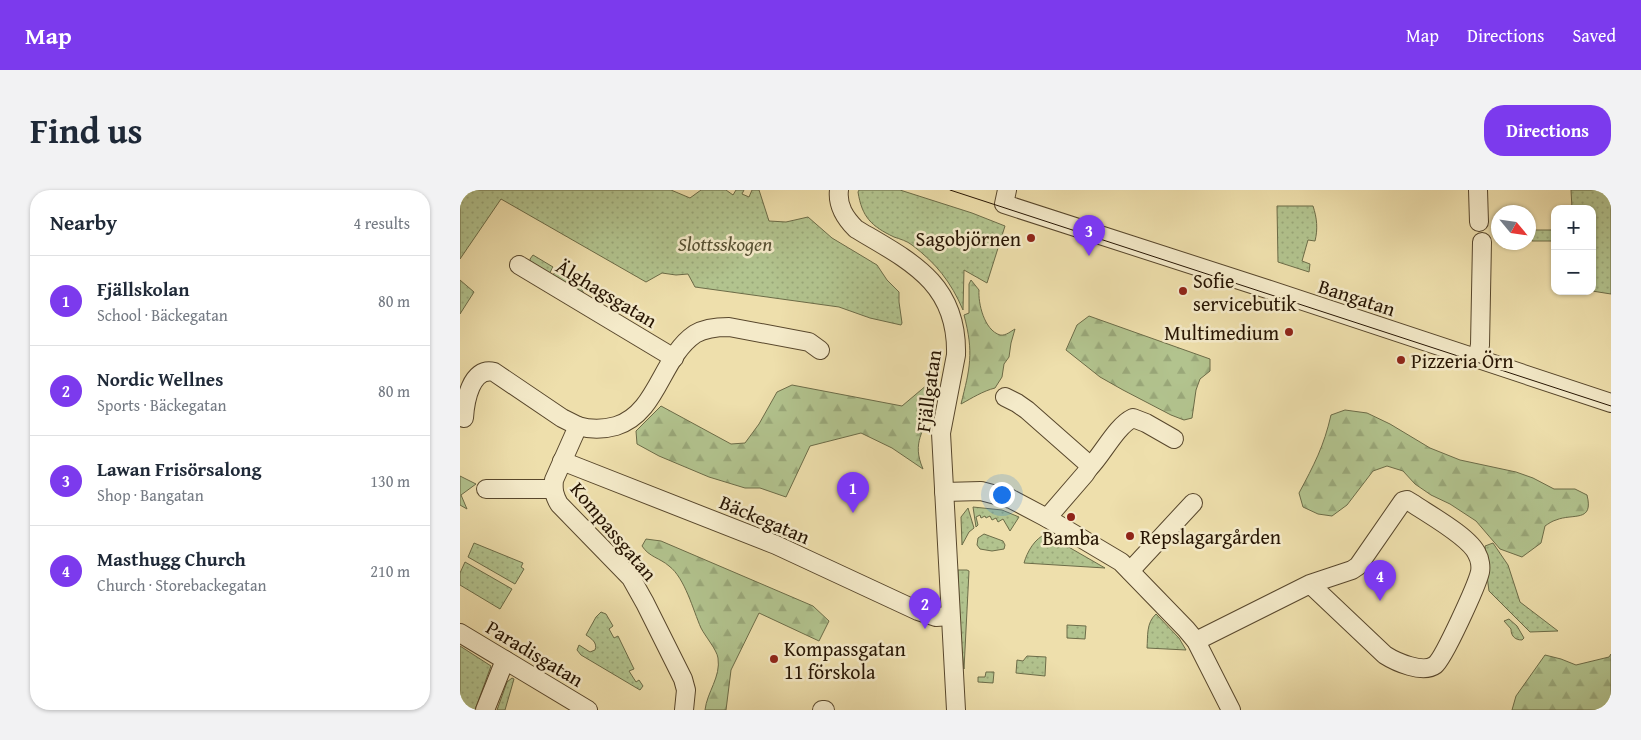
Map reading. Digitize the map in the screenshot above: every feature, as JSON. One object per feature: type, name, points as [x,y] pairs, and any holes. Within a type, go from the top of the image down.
[{"type":"street","name":"Fjällgatan","points":[[840,190],[840,205],[849,223],[918,268],[939,291],[950,311],[956,342],[954,370],[941,433],[956,710]]},
{"type":"street","points":[[1478,190],[1479,222]]},
{"type":"street","name":"Bangatan","points":[[1006,197],[1477,359],[1611,403]]},
{"type":"street","points":[[1477,359],[1480,345],[1482,242]]},
{"type":"street","name":"Älghagsgatan","points":[[519,265],[674,358]]},
{"type":"street","points":[[464,418],[466,396],[479,376],[489,371],[494,372],[562,418],[578,426],[592,430],[610,428],[636,416],[674,358],[695,334],[716,327],[729,327],[808,342],[820,350]]},
{"type":"street","points":[[1005,397],[1027,410],[1086,462],[1088,468]]},
{"type":"street","points":[[1047,518],[1088,468],[1096,461],[1124,424],[1133,418],[1174,439]]},
{"type":"street","points":[[486,489],[553,489],[554,480],[578,426]]},
{"type":"street","name":"Bäckegatan","points":[[562,461],[776,545],[918,611],[936,617],[950,616]]},
{"type":"street","name":"Kompassgatan","points":[[553,489],[558,504],[631,578],[683,679],[686,690],[684,710]]},
{"type":"street","points":[[944,492],[972,491],[990,493],[1011,499],[1114,558],[1130,571],[1196,641],[1231,710]]},
{"type":"street","points":[[1196,641],[1310,584],[1352,570],[1358,566],[1400,503],[1407,500],[1472,545],[1478,554],[1480,563],[1477,583],[1455,629],[1442,656],[1435,665],[1430,667],[1410,666],[1398,663],[1385,656],[1310,584]]},
{"type":"street","points":[[1130,571],[1193,503]]},
{"type":"street","name":"Paradisgatan","points":[[460,632],[588,710]]},
{"type":"street","points":[[485,710],[505,660]]},
{"type":"green space","name":"Slottsskogen","points":[[460,190],[671,190],[690,198],[701,190],[726,190],[733,195],[736,190],[744,190],[742,194],[749,197],[752,190],[759,190],[769,221],[786,222],[808,217],[832,238],[877,265],[887,280],[899,292],[902,323],[901,325],[870,318],[839,307],[695,287],[688,274],[662,273],[646,282],[501,199],[460,259]]},
{"type":"green space","points":[[859,190],[900,190],[972,213],[1005,226],[987,283],[964,270],[963,310],[948,282],[921,252],[903,240],[879,229],[869,220],[862,208]]},
{"type":"green space","points":[[1571,190],[1611,190],[1611,294],[1596,292],[1596,205],[1572,205]]},
{"type":"green space","points":[[1277,206],[1313,206],[1317,224],[1316,237],[1315,241],[1308,240],[1302,261],[1310,264],[1309,272],[1278,262]]},
{"type":"green space","points":[[1536,230],[1551,230],[1551,241],[1536,241]]},
{"type":"green space","points":[[533,255],[553,267],[549,274],[531,265],[530,259]]},
{"type":"green space","points":[[556,270],[577,282],[585,295],[552,277]]},
{"type":"green space","points":[[460,280],[474,292],[460,314]]},
{"type":"green space","points":[[971,280],[979,290],[983,316],[990,328],[1000,335],[1015,329],[1009,357],[1004,364],[1002,377],[995,388],[961,404],[970,360],[969,340],[964,315],[969,313],[969,284]]},
{"type":"green space","points":[[1089,316],[1210,359],[1210,371],[1200,379],[1196,390],[1192,418],[1184,420],[1171,415],[1123,390],[1100,377],[1066,350],[1077,325]]},
{"type":"green space","points":[[934,379],[928,416],[920,437],[918,451],[923,469],[892,448],[861,433],[810,446],[786,497],[760,488],[745,488],[709,477],[659,456],[637,444],[636,431],[661,406],[731,444],[745,443],[759,424],[777,392],[792,385],[902,406]]},
{"type":"green space","points":[[1345,410],[1367,413],[1390,424],[1430,448],[1460,460],[1516,472],[1554,489],[1575,489],[1587,495],[1588,510],[1580,515],[1562,518],[1545,526],[1541,543],[1522,557],[1500,549],[1476,521],[1450,504],[1431,495],[1415,484],[1403,471],[1387,466],[1373,471],[1347,505],[1332,516],[1318,514],[1303,507],[1299,493],[1318,455],[1331,415]]},
{"type":"green space","points":[[460,476],[476,484],[461,495],[467,509],[460,505]]},
{"type":"green space","points":[[973,507],[1002,510],[1019,517],[1010,531],[1003,519],[998,522],[996,518],[992,520],[990,516],[981,518],[980,515],[976,517],[978,525],[976,527]]},
{"type":"green space","points":[[968,508],[974,528],[969,532],[962,545],[961,517]]},
{"type":"green space","points":[[984,534],[1003,541],[1004,549],[992,551],[980,549],[977,545],[978,538]]},
{"type":"green space","points":[[1046,534],[1105,568],[1024,563],[1032,546]]},
{"type":"green space","points":[[646,539],[661,541],[813,606],[829,621],[819,641],[759,613],[731,670],[726,710],[705,710],[718,672],[717,655],[701,628],[680,578],[669,566],[645,550],[642,546]]},
{"type":"green space","points":[[474,543],[523,563],[521,567],[524,569],[515,584],[468,557]]},
{"type":"green space","points":[[1493,543],[1508,565],[1520,602],[1558,631],[1530,632],[1489,591],[1485,546]]},
{"type":"green space","points":[[465,562],[512,589],[500,609],[460,585],[460,573]]},
{"type":"green space","points":[[958,570],[969,571],[964,669],[960,633]]},
{"type":"green space","points":[[601,612],[606,614],[613,626],[609,629],[614,638],[618,636],[634,669],[629,671],[636,682],[639,680],[643,686],[640,690],[581,655],[577,650],[579,645],[590,652],[595,650],[595,643],[586,635]]},
{"type":"green space","points":[[1156,614],[1179,638],[1186,650],[1147,648],[1149,626]]},
{"type":"green space","points":[[1509,619],[1517,626],[1524,638],[1522,640],[1516,639],[1513,636],[1511,629],[1504,621]]},
{"type":"green space","points":[[1067,625],[1086,626],[1085,639],[1067,638]]},
{"type":"green space","points":[[460,646],[491,666],[475,710],[460,710]]},
{"type":"green space","points":[[1611,654],[1611,710],[1512,710],[1516,696],[1545,655],[1576,665],[1609,657]]},
{"type":"green space","points":[[1027,656],[1046,657],[1045,676],[1016,673],[1017,660],[1023,661]]},
{"type":"green space","points":[[986,672],[994,672],[993,683],[978,682],[978,677],[985,677]]},
{"type":"green space","points":[[512,678],[514,679],[505,710],[497,710],[507,682]]},
{"type":"tram line","points":[[950,190],[1611,406]]},
{"type":"place","name":"Sagobjörnen","points":[[1031,238]]},
{"type":"place","name":"Lawan Frisörsalong","points":[[1089,256]]},
{"type":"place","name":"Sofie servicebutik","points":[[1183,291]]},
{"type":"place","name":"Multimedium","points":[[1289,332]]},
{"type":"place","name":"Pizzeria Örn","points":[[1401,360]]},
{"type":"place","name":"Fjällskolan","points":[[853,513]]},
{"type":"place","name":"Bamba","points":[[1071,517]]},
{"type":"place","name":"Repslagargården","points":[[1130,536]]},
{"type":"place","name":"Masthugg Church","points":[[1380,601]]},
{"type":"place","name":"Nordic Wellnes","points":[[925,629]]},
{"type":"place","name":"Kompassgatan 11 förskola","points":[[774,659]]}]
